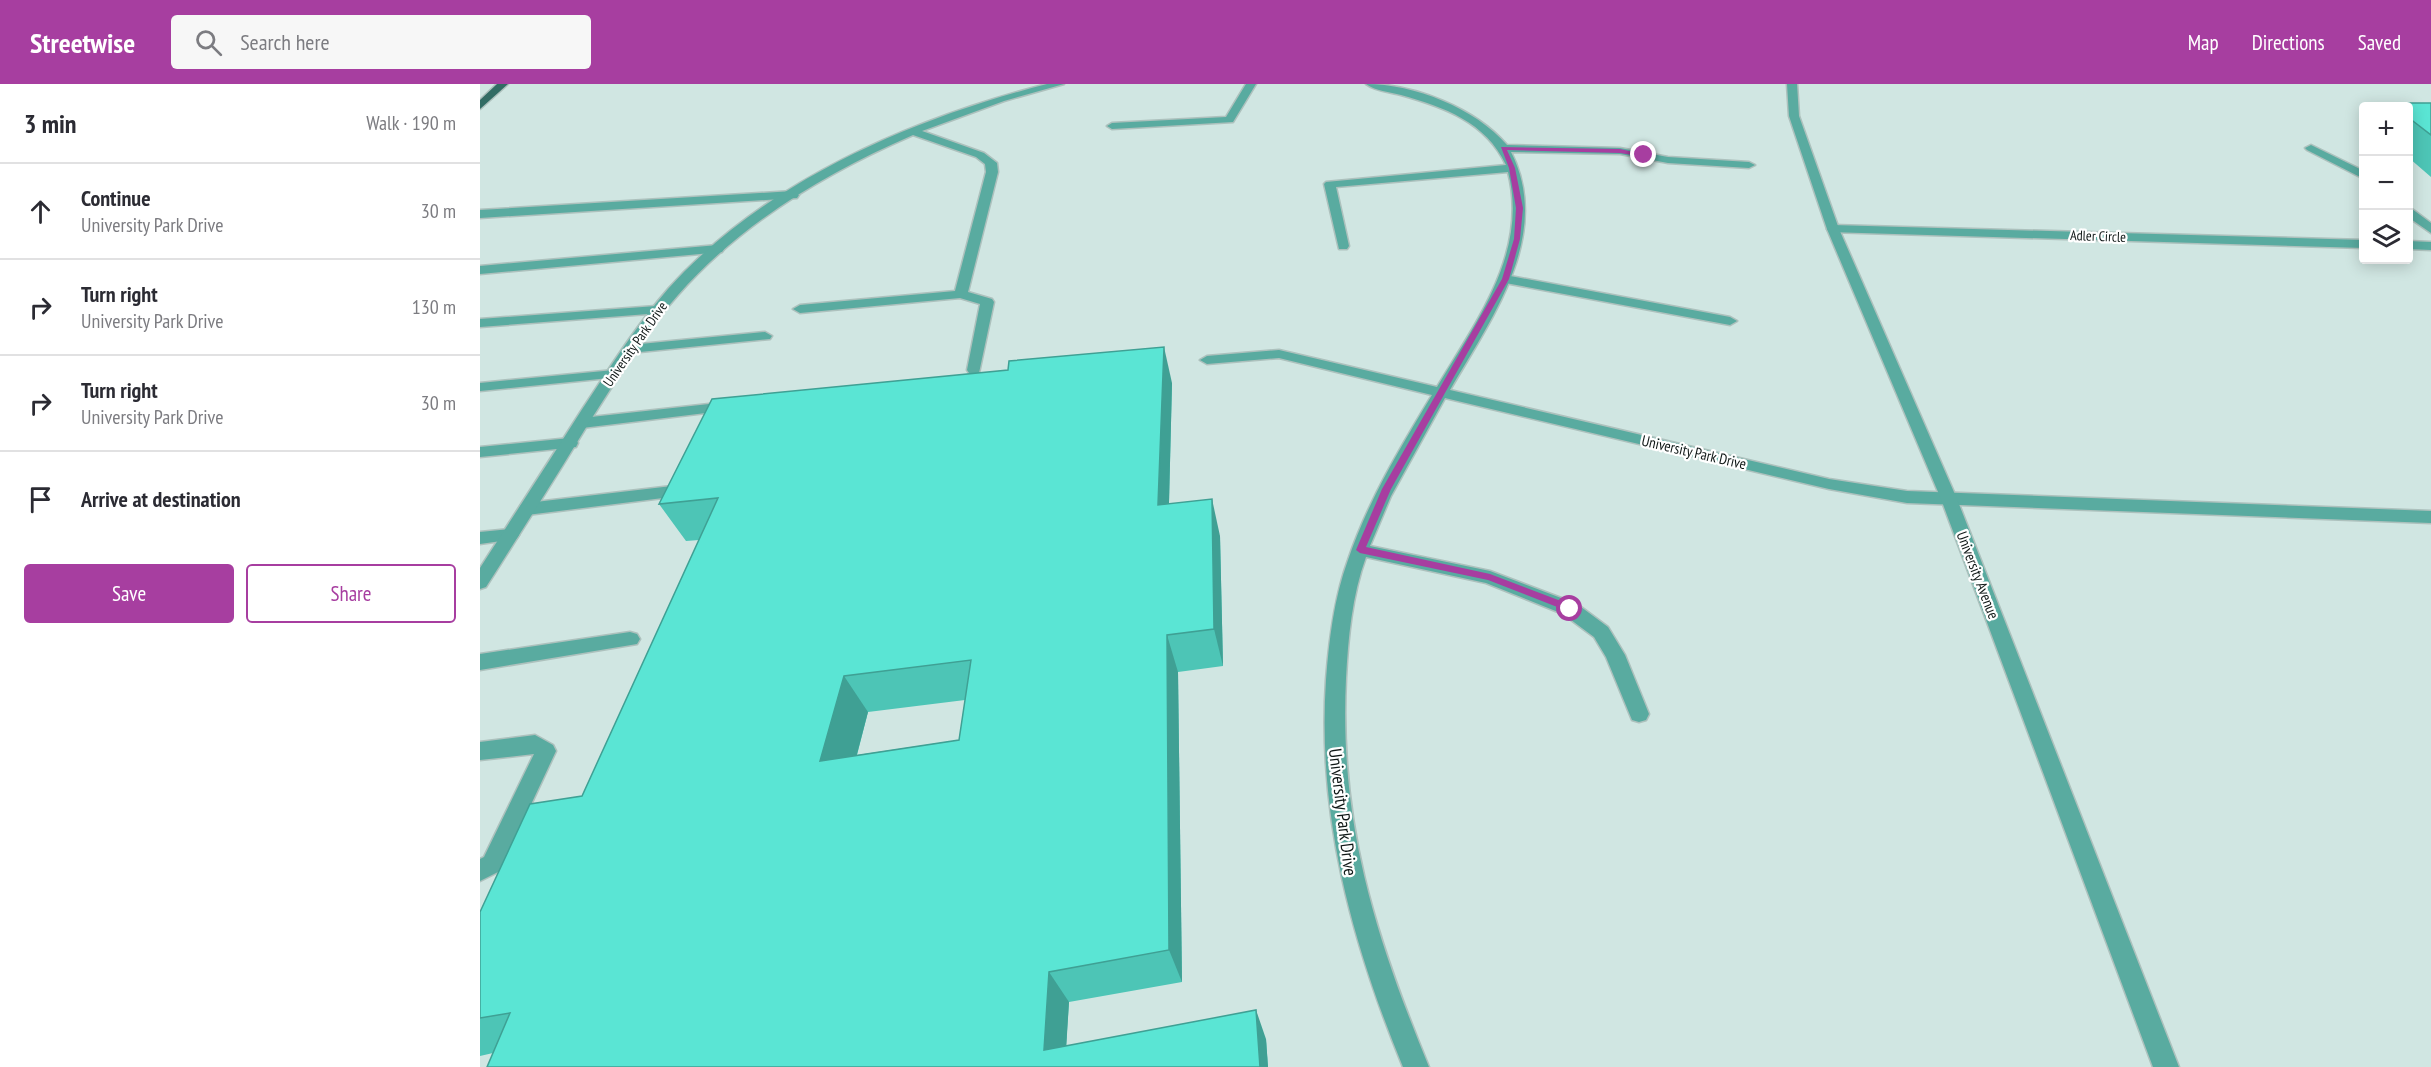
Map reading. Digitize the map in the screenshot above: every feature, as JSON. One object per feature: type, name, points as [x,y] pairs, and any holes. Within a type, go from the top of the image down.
[{"type":"main road","points":[[480,106],[503,84]]},
{"type":"street","name":"University Park Drive","points":[[480,582],[656,310],[695,268],[741,229],[823,176],[914,132],[987,103],[1059,84]]},
{"type":"street","points":[[1112,126],[1228,120],[1251,84]]},
{"type":"street","name":"University Park Drive","points":[[1371,84],[1395,86],[1448,107],[1474,120],[1491,133],[1503,148],[1512,168],[1520,208],[1517,239],[1505,279],[1387,489],[1360,550],[1347,592],[1334,671],[1334,762],[1351,881],[1394,1018],[1416,1067]]},
{"type":"street","name":"University Avenue","points":[[1792,84],[1794,116],[1833,229],[1949,499],[2166,1067]]},
{"type":"street","points":[[914,132],[980,155],[991,163],[992,172],[961,294]]},
{"type":"street","points":[[1503,148],[1620,151],[1668,160],[1749,165]]},
{"type":"street","points":[[2311,148],[2359,173]]},
{"type":"street","points":[[1343,246],[1330,184],[1512,168]]},
{"type":"street","points":[[480,214],[793,195]]},
{"type":"street","points":[[2413,213],[2431,229]]},
{"type":"street","name":"Adler Circle","points":[[1833,229],[2359,244]]},
{"type":"street","points":[[2413,245],[2431,246]]},
{"type":"street","points":[[480,270],[718,249]]},
{"type":"street","points":[[1505,279],[1730,321]]},
{"type":"street","points":[[800,309],[961,294],[987,302],[974,369]]},
{"type":"street","points":[[480,323],[656,310]]},
{"type":"street","points":[[630,349],[765,336]]},
{"type":"street","points":[[1207,360],[1279,354],[1442,392]]},
{"type":"street","points":[[480,387],[614,374]]},
{"type":"street","name":"University Park Drive","points":[[1442,392],[1829,484],[1897,496],[1949,499]]},
{"type":"street","points":[[582,423],[709,409]]},
{"type":"street","points":[[480,452],[570,443]]},
{"type":"street","points":[[527,509],[691,490]]},
{"type":"street","points":[[1949,499],[2431,517]]},
{"type":"street","points":[[480,538],[510,535]]},
{"type":"street","points":[[1360,550],[1490,577],[1570,609],[1601,632],[1615,655],[1639,714]]},
{"type":"street","points":[[480,662],[630,639]]},
{"type":"street","points":[[480,751],[534,744],[546,751],[492,864],[480,871]]},
{"type":"building","points":[[2413,103],[2431,103],[2431,135],[2413,121]]},
{"type":"building","points":[[1164,347],[1158,505],[1212,499],[1214,629],[1167,635],[1169,950],[1049,972],[1044,1050],[1256,1010],[1260,1067],[487,1067],[510,1013],[480,1018],[480,912],[530,804],[582,796],[718,498],[659,504],[712,399],[1008,370],[1009,361]],"holes":[[[971,660],[959,740],[820,761],[844,676]]]},
{"type":"route","points":[[1570,609],[1490,577],[1360,550],[1387,489],[1505,279],[1517,239],[1520,208],[1512,168],[1503,148],[1620,151],[1644,155]]}]
